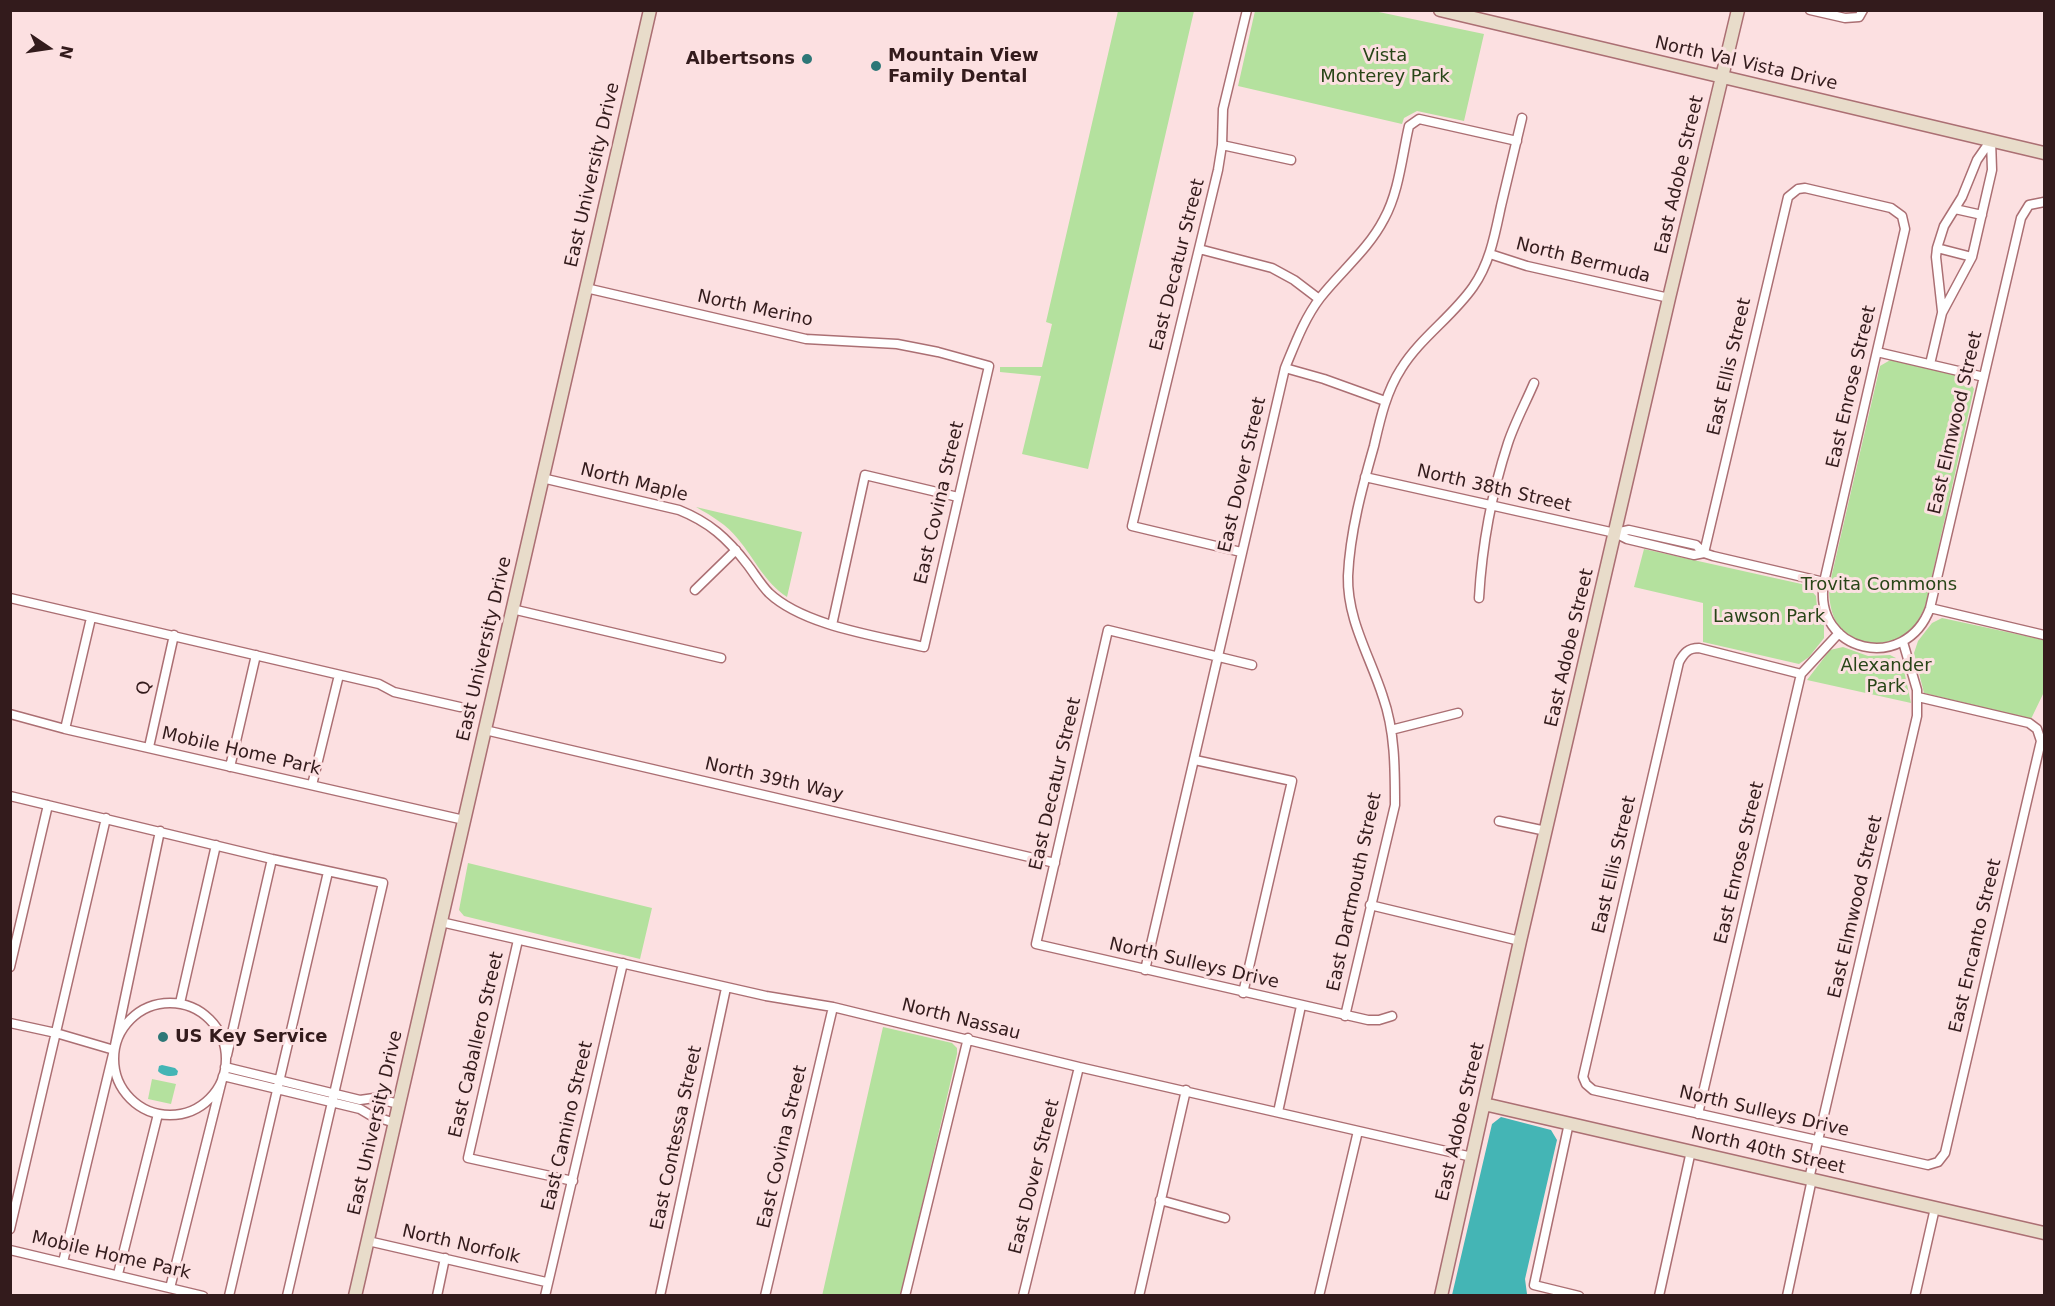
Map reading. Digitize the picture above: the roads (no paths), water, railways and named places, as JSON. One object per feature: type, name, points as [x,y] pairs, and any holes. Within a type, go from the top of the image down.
[{"type":"main road","name":"East University Drive","points":[[355,1296],[650,10]]},
{"type":"main road","name":"North Val Vista Drive","points":[[1440,10],[1467,14],[2044,153]]},
{"type":"main road","name":"East Adobe Street","points":[[1441,1296],[1520,941],[1738,10]]},
{"type":"main road","name":"North 40th Street","points":[[1484,1104],[2044,1233]]},
{"type":"street","name":"East Decatur Street","points":[[1241,552],[1132,526],[1218,170],[1222,145],[1223,110],[1247,10]]},
{"type":"street","points":[[1810,10],[1845,18],[1861,14]]},
{"type":"street","name":"East Dartmouth Street","points":[[1345,1016],[1395,805],[1395,770],[1391,730],[1384,698],[1361,643],[1349,596],[1348,576],[1351,549],[1365,477],[1385,401],[1400,370],[1421,342],[1473,287],[1490,254],[1522,118]]},
{"type":"street","name":"East Dover Street","points":[[1145,970],[1285,368],[1306,320],[1319,299],[1357,257],[1384,219],[1393,199],[1409,126],[1419,119],[1517,141]]},
{"type":"street","points":[[1942,313],[1937,248],[1944,226],[1969,182],[1977,160],[1991,140]]},
{"type":"street","points":[[1930,364],[1942,313],[1972,257],[1992,170],[1991,140]]},
{"type":"street","points":[[1222,145],[1291,160]]},
{"type":"street","name":"East Enrose Street","points":[[1698,1114],[1801,674],[1839,633],[1829,621],[1824,606],[1824,582],[1905,229],[1902,216],[1891,208],[1805,188],[1793,191]]},
{"type":"street","name":"East Ellis Street","points":[[1704,553],[1786,201],[1793,191]]},
{"type":"street","name":"East Elmwood Street","points":[[1787,1296],[1818,1140],[1916,724],[1918,697],[1903,642],[1919,629],[1930,608],[2021,218],[2030,205],[2044,202]]},
{"type":"street","points":[[1955,209],[1982,215]]},
{"type":"street","points":[[1937,248],[1972,257]]},
{"type":"street","points":[[1199,249],[1272,268],[1294,280],[1319,299]]},
{"type":"street","name":"North Bermuda","points":[[1490,254],[1527,266],[1669,298]]},
{"type":"street","name":"North Merino","points":[[586,288],[806,339],[897,344],[989,366]]},
{"type":"street","points":[[1877,352],[1984,377]]},
{"type":"street","name":"East Covina Street","points":[[924,647],[989,366]]},
{"type":"street","points":[[1285,368],[1385,401]]},
{"type":"street","points":[[1479,598],[1481,569],[1492,506],[1509,442],[1534,383]]},
{"type":"street","points":[[832,625],[865,475],[958,497]]},
{"type":"street","name":"North 38th Street","points":[[1365,477],[1615,533],[1627,539],[1694,555],[1704,553],[1824,582]]},
{"type":"street","name":"North Maple","points":[[542,478],[680,510],[700,518],[736,550],[769,593],[796,613],[832,625],[924,647]]},
{"type":"street","name":"North 38th Street","points":[[1615,533],[1629,530],[1696,545],[1704,553]]},
{"type":"street","points":[[1665,548],[1667,539]]},
{"type":"street","points":[[695,590],[736,550]]},
{"type":"street","points":[[10,598],[379,684],[394,692],[460,707]]},
{"type":"street","points":[[1930,608],[2044,635]]},
{"type":"street","points":[[513,609],[722,658]]},
{"type":"street","points":[[65,729],[91,618]]},
{"type":"street","name":"East Decatur Street","points":[[1036,944],[1108,630],[1218,656]]},
{"type":"street","points":[[1839,633],[1863,647],[1887,647],[1903,642]]},
{"type":"street","name":"Q","points":[[149,747],[174,635]]},
{"type":"street","name":"East Ellis Street","points":[[1586,1084],[1582,1077],[1679,662],[1692,648],[1711,650],[1801,674]]},
{"type":"street","points":[[231,767],[256,655]]},
{"type":"street","points":[[1218,656],[1252,665]]},
{"type":"street","points":[[312,785],[339,675]]},
{"type":"street","name":"East Encanto Street","points":[[1918,697],[2029,723],[2039,732],[2040,745],[1945,1153],[1936,1164]]},
{"type":"street","points":[[1391,730],[1458,713]]},
{"type":"street","name":"Mobile Home Park","points":[[10,714],[65,729],[464,820]]},
{"type":"street","name":"North 39th Way","points":[[485,730],[1055,863]]},
{"type":"street","points":[[1195,760],[1292,781],[1243,993]]},
{"type":"street","points":[[10,796],[272,859],[383,883],[287,1296]]},
{"type":"street","points":[[10,967],[48,805]]},
{"type":"street","points":[[10,1229],[106,818]]},
{"type":"street","points":[[1499,821],[1546,831]]},
{"type":"street","points":[[63,1262],[114,1050],[160,831]]},
{"type":"street","points":[[180,1003],[216,845]]},
{"type":"street","points":[[170,1288],[225,1067],[272,859]]},
{"type":"street","points":[[229,1296],[328,872]]},
{"type":"street","points":[[1370,905],[1520,941]]},
{"type":"street","name":"North Nassau","points":[[441,922],[726,988],[833,1007],[1472,1157]]},
{"type":"street","name":"East Caballero Street","points":[[518,940],[468,1158],[573,1181]]},
{"type":"street","name":"North Sulleys Drive","points":[[1036,944],[1345,1016],[1368,1020],[1379,1020],[1392,1016]]},
{"type":"street","name":"East Camino Street","points":[[544,1296],[623,963]]},
{"type":"street","name":"East Contessa Street","points":[[660,1296],[726,988]]},
{"type":"street","points":[[162,1003],[180,1003],[198,1010],[213,1023],[222,1039],[225,1067],[216,1091],[205,1103],[190,1111],[175,1115],[159,1114],[142,1108],[129,1098],[119,1083],[114,1067],[114,1050],[120,1033],[130,1018],[145,1008],[162,1003]]},
{"type":"street","points":[[1278,1113],[1301,1006]]},
{"type":"street","name":"East Covina Street","points":[[765,1296],[833,1007]]},
{"type":"street","points":[[10,1023],[56,1033],[114,1050]]},
{"type":"street","points":[[905,1296],[968,1038]]},
{"type":"street","name":"East Dover Street","points":[[1023,1296],[1079,1066]]},
{"type":"street","points":[[225,1067],[278,1085],[332,1098],[395,1123]]},
{"type":"street","name":"North Sulleys Drive","points":[[1586,1084],[1593,1090],[1924,1165],[1936,1164]]},
{"type":"street","points":[[1138,1296],[1186,1090]]},
{"type":"street","points":[[332,1098],[360,1100],[374,1098],[399,1104]]},
{"type":"street","points":[[118,1274],[159,1114]]},
{"type":"street","points":[[1569,1123],[1534,1285],[1579,1296]]},
{"type":"street","points":[[1319,1296],[1358,1131]]},
{"type":"street","points":[[1659,1296],[1690,1152]]},
{"type":"street","points":[[1160,1200],[1225,1218]]},
{"type":"street","points":[[1915,1296],[1935,1208]]},
{"type":"street","name":"North Norfolk","points":[[368,1241],[546,1282]]},
{"type":"street","name":"Mobile Home Park","points":[[10,1250],[203,1296]]},
{"type":"street","points":[[437,1296],[445,1258]]},
{"type":"water","points":[[159,1066],[175,1068],[178,1071],[177,1075],[167,1076],[160,1073]]},
{"type":"water","points":[[1501,1117],[1551,1130],[1557,1140],[1525,1279],[1527,1294],[1531,1295],[1452,1295],[1492,1124]]},
{"type":"place","name":"Albertsons","points":[[807,59]]},
{"type":"place","name":"Mountain View Family Dental","points":[[876,66]]},
{"type":"place","name":"US Key Service","points":[[163,1037]]},
{"type":"park label","name":"Vista Monterey Park","points":[[1385,66]]},
{"type":"park label","name":"Trovita Commons","points":[[1879,585]]},
{"type":"park label","name":"Lawson Park","points":[[1769,617]]},
{"type":"park label","name":"Alexander Park","points":[[1886,676]]}]
